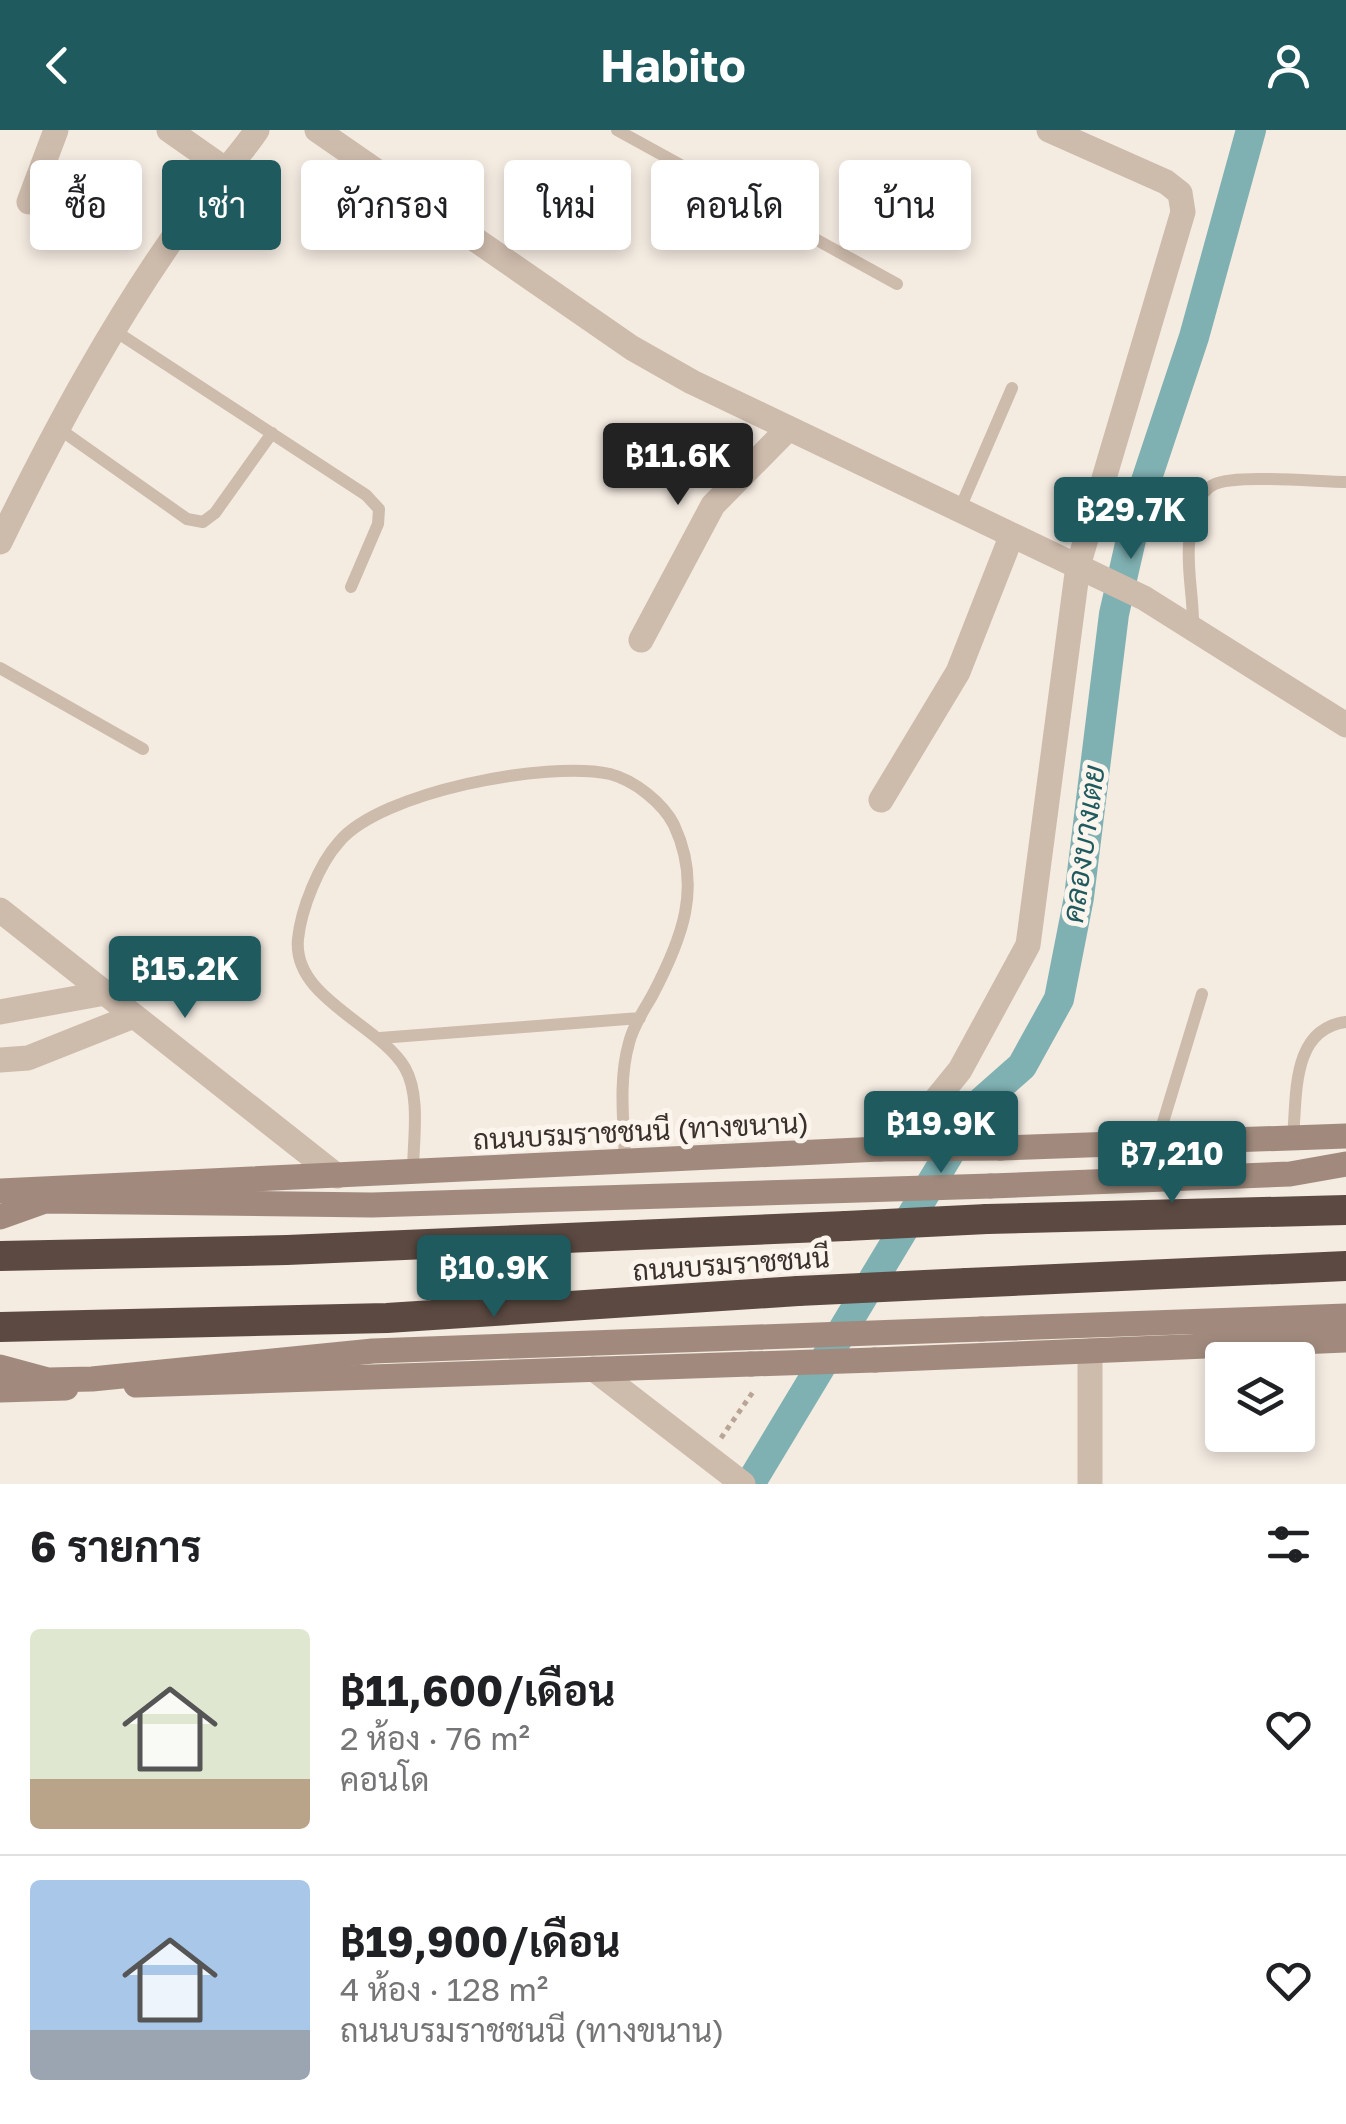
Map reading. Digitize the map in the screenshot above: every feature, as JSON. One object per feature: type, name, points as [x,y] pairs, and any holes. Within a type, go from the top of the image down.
[{"type":"highway","name":"ถนนบรมราชชนนี","points":[[0,1256],[287,1250],[987,1220],[1346,1210]]},
{"type":"highway","name":"ถนนบรมราชชนนี","points":[[0,1327],[387,1318],[798,1291],[1346,1266]]},
{"type":"main road","name":"ถนนบรมราชชนนี (ทางขนาน)","points":[[0,1191],[880,1150],[1346,1136]]},
{"type":"main road","points":[[0,1217],[45,1201],[372,1205],[1290,1174],[1346,1164]]},
{"type":"main road","points":[[0,1367],[48,1380],[92,1379],[374,1351],[1346,1316]]},
{"type":"main road","points":[[0,1390],[1346,1340]]},
{"type":"street","points":[[29,202],[56,130]]},
{"type":"street","points":[[168,130],[212,160]]},
{"type":"street","points":[[237,160],[257,130]]},
{"type":"street","points":[[317,130],[632,348],[958,513],[1144,598],[1346,725]]},
{"type":"street","points":[[920,1118],[960,1070],[1028,944],[1086,571],[1183,212],[1180,193],[1166,182],[1049,130]]},
{"type":"street","points":[[0,542],[58,428],[168,250]]},
{"type":"street","points":[[641,640],[713,505],[788,429]]},
{"type":"street","points":[[882,800],[958,672],[1011,537]]},
{"type":"street","points":[[0,910],[337,1176]]},
{"type":"street","points":[[0,1012],[105,993]]},
{"type":"street","points":[[0,1060],[28,1058],[134,1016]]},
{"type":"street","points":[[1090,1351],[1090,1484]]},
{"type":"street","points":[[594,1369],[738,1480]]},
{"type":"lane","points":[[617,130],[897,284]]},
{"type":"lane","points":[[115,332],[366,495],[378,509],[378,524],[351,587]]},
{"type":"lane","points":[[958,513],[1012,388]]},
{"type":"lane","points":[[58,428],[187,519],[202,522],[215,514],[272,433]]},
{"type":"lane","points":[[1193,629],[1189,548],[1192,519],[1203,494],[1214,484],[1238,481],[1346,482]]},
{"type":"lane","points":[[0,668],[144,749]]},
{"type":"lane","points":[[413,1172],[414,1098],[406,1070],[380,1038],[309,979],[298,941],[319,874],[340,839],[396,806],[496,774],[611,774],[652,797],[673,823],[691,880],[686,925],[630,1038],[622,1073],[625,1163]]},
{"type":"lane","points":[[1157,1142],[1202,994]]},
{"type":"lane","points":[[380,1038],[640,1018]]},
{"type":"lane","points":[[1294,1138],[1300,1062],[1313,1036],[1332,1024],[1346,1022]]},
{"type":"waterway","name":"คลองบางเตย","points":[[750,1484],[979,1104],[1022,1066],[1059,999],[1079,897],[1114,614],[1141,496],[1194,337],[1251,130]]}]
